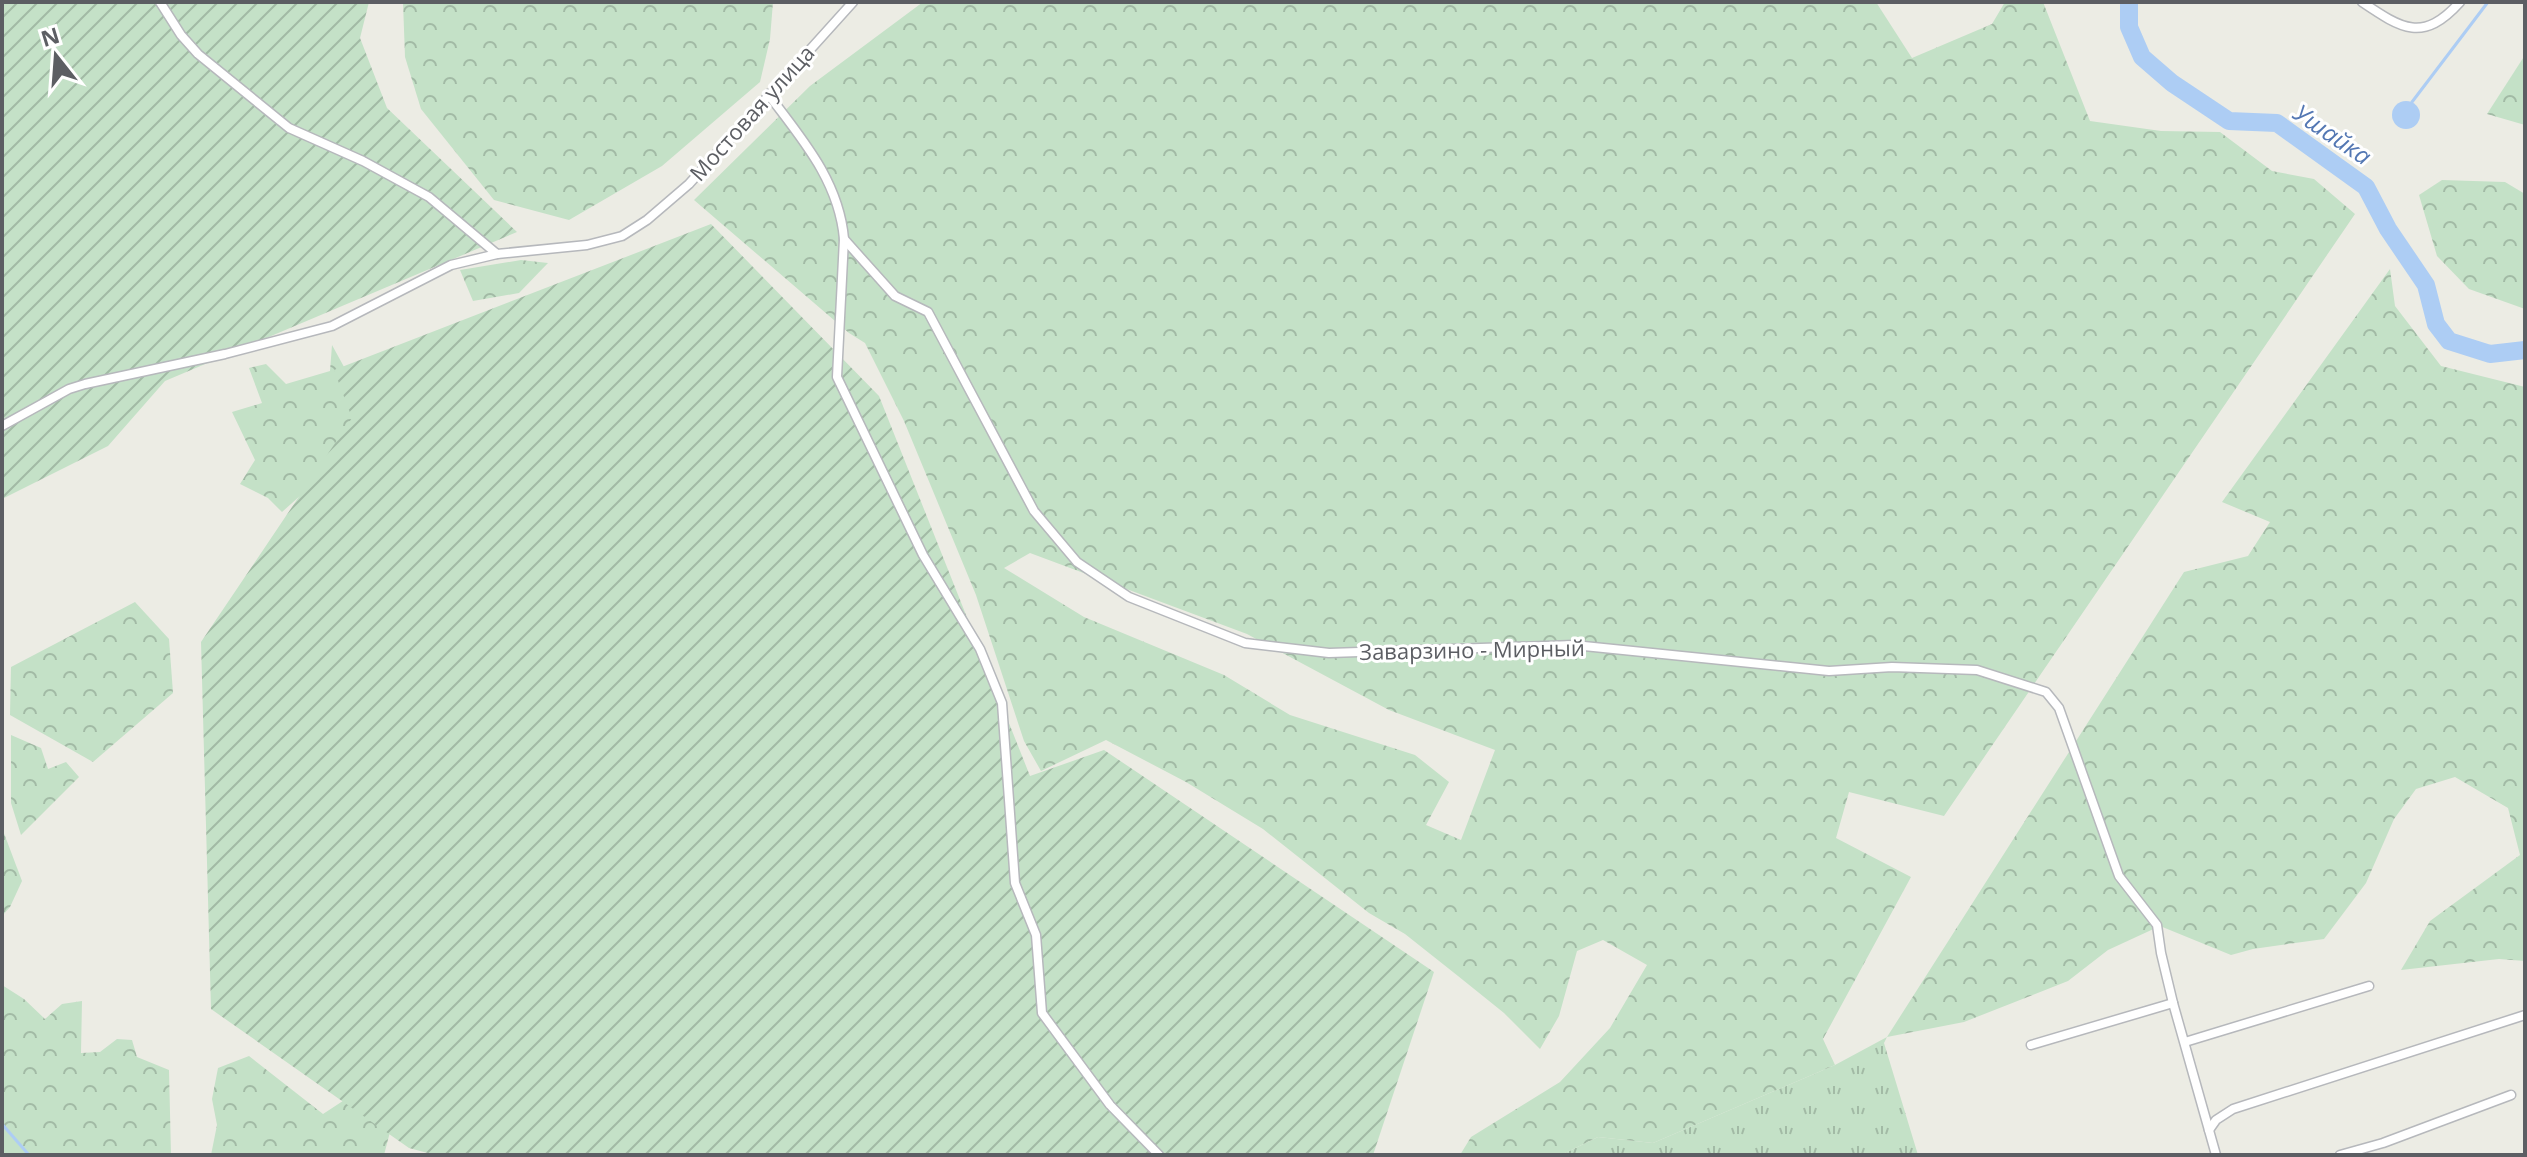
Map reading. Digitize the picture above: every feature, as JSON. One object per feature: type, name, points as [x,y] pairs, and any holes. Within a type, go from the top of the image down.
[{"type":"street","points":[[160,2],[181,35],[198,54],[289,128],[373,166],[429,197],[497,254]]},
{"type":"street","name":"Мостовая улица","points":[[2,426],[69,389],[85,384],[225,354],[332,326],[451,265],[497,254],[587,245],[622,236],[647,220],[682,190],[853,2]]},
{"type":"street","points":[[2362,2],[2395,24],[2412,29],[2424,28],[2445,18],[2460,2]]},
{"type":"street","points":[[768,94],[817,160],[837,204],[844,239],[837,377],[923,555],[980,649],[1002,703],[1015,883],[1036,935],[1042,1013],[1110,1105],[1159,1155]]},
{"type":"street","name":"Заварзино - Мирный","points":[[844,239],[895,296],[928,312],[1034,511],[1077,562],[1129,597],[1245,643],[1329,653],[1574,645],[1829,671],[1892,667],[1977,670],[2046,692],[2059,708],[2119,876],[2157,925],[2173,1003],[2216,1155]]},
{"type":"street","points":[[2185,1042],[2369,986]]},
{"type":"street","points":[[2031,1045],[2173,1003]]},
{"type":"street","points":[[2209,1130],[2216,1120],[2233,1109],[2525,1015]]},
{"type":"street","points":[[2340,1155],[2383,1143],[2511,1095]]},
{"type":"green space","points":[[2,2],[369,2],[360,38],[387,108],[517,232],[165,381],[108,446],[2,499]]},
{"type":"green space","points":[[403,2],[773,2],[770,39],[760,82],[662,166],[569,220],[494,200],[421,109],[405,57]]},
{"type":"green space","points":[[923,2],[1876,2],[1912,58],[1992,24],[2005,2],[2043,2],[2090,121],[2161,131],[2220,132],[2272,171],[2314,179],[2355,214],[1944,816],[1849,792],[1836,838],[1911,877],[1823,1039],[1835,1065],[1653,1143],[1598,1137],[1561,1155],[1460,1155],[1471,1137],[1560,1082],[1610,1028],[1647,965],[1603,940],[1577,951],[1559,1016],[1540,1049],[1504,1013],[1405,934],[1369,913],[1263,829],[1186,782],[1106,740],[1041,771],[1024,741],[976,595],[904,421],[865,343],[849,333],[694,200],[810,86]],"holes":[[[1030,553],[1247,634],[1389,710],[1495,750],[1461,840],[1426,825],[1449,782],[1415,755],[1290,715],[1224,675],[1084,617],[1004,568]]]},
{"type":"green space","points":[[2525,55],[2525,125],[2487,114]]},
{"type":"green space","points":[[2442,180],[2505,182],[2525,194],[2525,309],[2469,289],[2437,256],[2419,195]]},
{"type":"green space","points":[[711,224],[879,396],[1030,776],[1104,750],[1434,972],[1373,1155],[435,1155],[409,1148],[211,1009],[201,642],[352,418],[334,370]]},
{"type":"green space","points":[[521,260],[548,263],[519,293],[473,301],[460,270]]},
{"type":"green space","points":[[2390,269],[2395,306],[2441,366],[2525,387],[2525,961],[2499,959],[2401,970],[2430,921],[2520,855],[2508,808],[2455,777],[2416,789],[2394,819],[2366,883],[2324,939],[2231,955],[2160,926],[2108,950],[2068,981],[1964,1022],[1887,1037],[2184,572],[2248,556],[2270,522],[2222,502]]},
{"type":"green space","points":[[332,345],[377,427],[282,512],[268,498],[240,484],[255,460],[232,412],[262,403],[249,368],[266,364],[286,384],[330,371]]},
{"type":"green space","points":[[135,602],[169,639],[173,693],[93,762],[10,715],[11,667]]},
{"type":"green space","points":[[11,735],[41,748],[48,769],[66,762],[79,777],[21,835],[11,803]]},
{"type":"green space","points":[[2,828],[22,881],[10,907],[2,916]]},
{"type":"green space","points":[[2,985],[24,999],[45,1019],[62,1004],[82,1001],[81,1053],[100,1052],[117,1039],[132,1040],[137,1057],[169,1070],[171,1155],[2,1155]]},
{"type":"green space","points":[[1887,1037],[1884,1043],[1918,1155],[1561,1155],[1598,1137],[1653,1143],[1835,1065]]},
{"type":"green space","points":[[249,1056],[323,1114],[381,1076],[396,1109],[384,1155],[211,1155],[217,1125],[212,1099],[218,1068]]},
{"type":"water","points":[[2406,101],[2416,105],[2420,115],[2416,125],[2406,129],[2396,125],[2392,115],[2396,105]]},
{"type":"waterway","name":"Ушайка","points":[[2129,2],[2129,27],[2142,57],[2172,83],[2229,121],[2277,123],[2366,187],[2388,229],[2426,285],[2436,324],[2449,341],[2490,354],[2525,350]]},
{"type":"waterway","points":[[2412,102],[2488,2]]},
{"type":"waterway","points":[[2,1124],[29,1155]]}]
